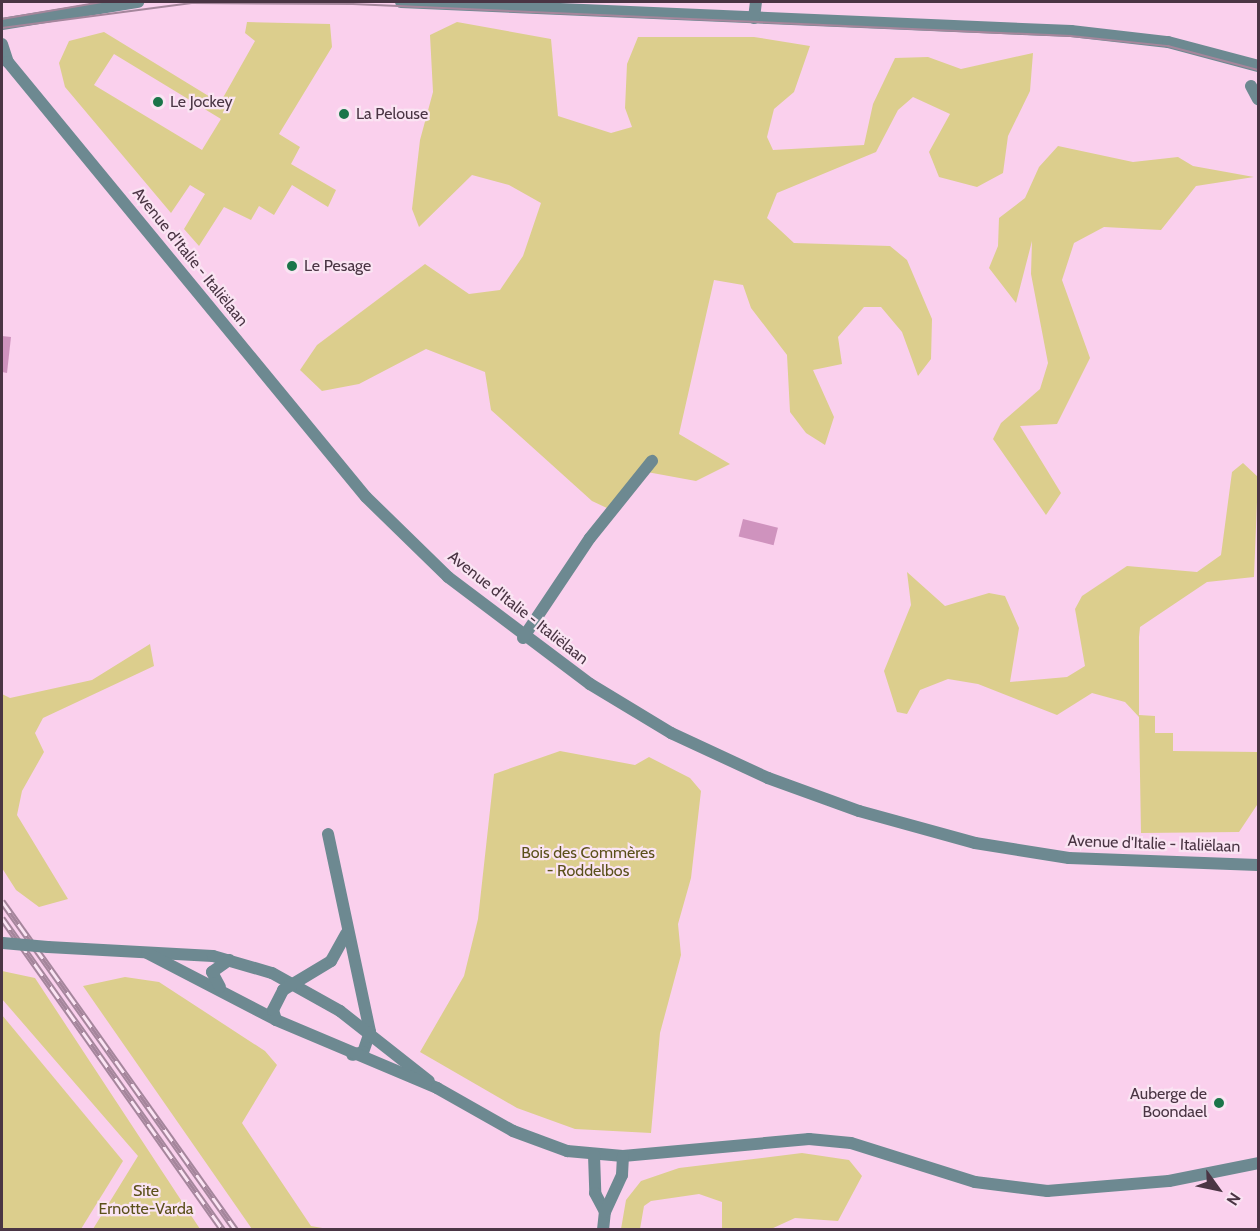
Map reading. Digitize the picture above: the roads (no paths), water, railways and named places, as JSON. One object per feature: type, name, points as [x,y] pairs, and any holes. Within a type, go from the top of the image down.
[{"type":"street","points":[[2,24],[138,2]]},
{"type":"street","points":[[401,2],[1134,36],[1258,66]]},
{"type":"street","points":[[754,18],[756,2]]},
{"type":"street","name":"Avenue d'Italie - Italiëlaan","points":[[2,44],[8,62],[360,489],[423,555],[523,638],[671,733],[759,774],[859,811],[975,843],[1069,858],[1258,865]]},
{"type":"street","points":[[1251,86],[1258,99]]},
{"type":"street","points":[[523,638],[590,538],[652,460]]},
{"type":"street","points":[[328,834],[346,934],[370,1032],[363,1052],[352,1055]]},
{"type":"street","points":[[276,1020],[276,1001],[294,984],[331,961],[346,934]]},
{"type":"street","points":[[2,943],[229,960],[294,984],[370,1032],[437,1088]]},
{"type":"street","points":[[147,953],[220,987],[276,1020],[352,1055],[437,1088],[513,1131],[594,1155],[623,1156],[810,1138],[851,1143],[975,1182],[1047,1191],[1169,1181],[1258,1163]]},
{"type":"street","points":[[220,987],[212,972],[229,960]]},
{"type":"street","points":[[594,1155],[595,1193],[605,1212]]},
{"type":"street","points":[[603,1230],[605,1212],[622,1175],[623,1156]]},
{"type":"tram line","points":[[2,19],[102,2]]},
{"type":"tram line","points":[[2,28],[193,3],[353,4],[1071,36],[1168,46],[1258,70]]},
{"type":"railway","points":[[2,901],[236,1230]]},
{"type":"railway","points":[[2,918],[223,1230]]},
{"type":"place","name":"Le Jockey","points":[[158,102]]},
{"type":"place","name":"La Pelouse","points":[[344,114]]},
{"type":"place","name":"Le Pesage","points":[[292,266]]},
{"type":"place","name":"Auberge de Boondael","points":[[1219,1103]]},
{"type":"park label","name":"Bois des Commères - Roddelbos","points":[[588,862]]},
{"type":"park label","name":"Site Ernotte-Varda","points":[[146,1200]]}]
